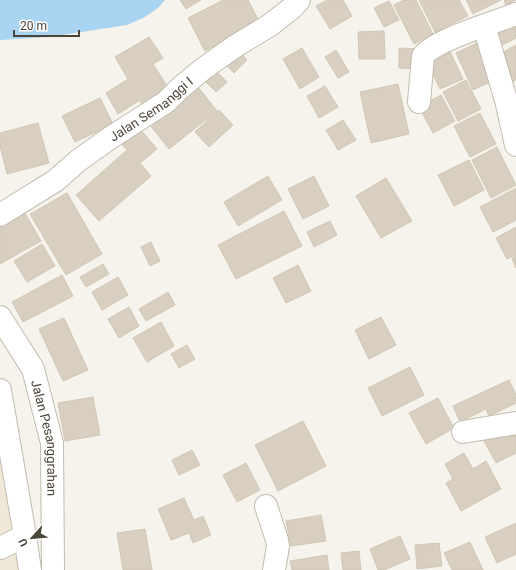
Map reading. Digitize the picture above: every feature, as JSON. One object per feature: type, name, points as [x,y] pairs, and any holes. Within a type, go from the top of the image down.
[{"type":"street","name":"Jalan Semanggi I","points":[[0,215],[55,181],[85,155],[166,102],[203,69],[234,47],[270,25],[293,7],[299,0]]},
{"type":"street","points":[[419,102],[424,56],[427,51],[441,42],[516,14]]},
{"type":"street","points":[[484,26],[506,100],[516,145]]},
{"type":"street","name":"Jalan Pesanggrahan","points":[[0,317],[33,369],[52,443],[54,570]]},
{"type":"street","points":[[0,390],[30,570]]},
{"type":"street","points":[[463,432],[516,423]]},
{"type":"street","points":[[266,506],[278,546],[274,570]]},
{"type":"street","points":[[0,548],[25,536]]},
{"type":"shaded area","points":[[0,390],[30,570],[0,570]]},
{"type":"water","points":[[0,0],[165,0],[158,8],[145,17],[127,25],[49,37],[0,40]]},
{"type":"building","points":[[180,0],[201,0],[186,9]]},
{"type":"building","points":[[223,0],[248,0],[260,23],[205,51],[188,18]]},
{"type":"building","points":[[327,0],[343,0],[352,16],[330,29],[316,6]]},
{"type":"building","points":[[404,0],[416,0],[433,34],[414,44],[394,5]]},
{"type":"building","points":[[419,0],[459,0],[468,16],[435,32]]},
{"type":"building","points":[[466,0],[501,0],[473,14]]},
{"type":"building","points":[[504,0],[516,0],[506,5]]},
{"type":"building","points":[[389,1],[399,20],[384,27],[374,8]]},
{"type":"building","points":[[516,21],[516,38],[496,48],[489,35]]},
{"type":"building","points":[[384,31],[385,59],[359,59],[358,32]]},
{"type":"building","points":[[149,37],[163,58],[153,64],[169,89],[142,105],[140,100],[118,114],[106,93],[128,79],[115,57]]},
{"type":"building","points":[[477,43],[494,80],[473,90],[456,53]]},
{"type":"building","points":[[447,45],[463,79],[440,89],[424,56]]},
{"type":"building","points":[[516,45],[516,80],[510,83],[496,56]]},
{"type":"building","points":[[236,48],[247,60],[234,73],[222,61]]},
{"type":"building","points":[[302,48],[319,77],[300,89],[283,59]]},
{"type":"building","points":[[399,48],[421,49],[420,69],[399,68]]},
{"type":"building","points":[[336,50],[349,72],[338,78],[325,57]]},
{"type":"building","points":[[212,67],[227,82],[216,92],[201,77]]},
{"type":"building","points":[[466,80],[481,109],[458,121],[443,92]]},
{"type":"building","points":[[194,82],[217,111],[169,149],[146,120]]},
{"type":"building","points":[[398,84],[409,134],[371,143],[360,92]]},
{"type":"building","points":[[325,86],[338,107],[319,118],[307,96]]},
{"type":"building","points":[[441,95],[455,121],[433,133],[419,107]]},
{"type":"building","points":[[100,98],[113,124],[75,142],[62,116]]},
{"type":"building","points":[[219,110],[233,125],[209,147],[195,132]]},
{"type":"building","points":[[480,113],[496,144],[470,157],[454,126]]},
{"type":"building","points":[[343,120],[356,140],[338,150],[326,130]]},
{"type":"building","points":[[134,122],[157,149],[140,163],[151,176],[99,221],[76,195],[127,150],[116,138]]},
{"type":"building","points":[[38,123],[49,163],[7,174],[0,146],[0,133]]},
{"type":"building","points":[[497,147],[516,185],[491,198],[472,160]]},
{"type":"building","points":[[469,160],[484,190],[454,206],[438,175]]},
{"type":"building","points":[[268,176],[282,200],[238,226],[224,202]]},
{"type":"building","points":[[314,176],[329,206],[303,219],[288,189]]},
{"type":"building","points":[[386,178],[412,221],[381,238],[356,196]]},
{"type":"building","points":[[516,188],[516,220],[493,232],[480,207]]},
{"type":"building","points":[[67,193],[102,254],[66,275],[30,214]]},
{"type":"building","points":[[22,208],[41,241],[0,264],[0,220]]},
{"type":"building","points":[[284,211],[302,246],[236,279],[218,245]]},
{"type":"building","points":[[330,221],[337,235],[314,247],[307,232]]},
{"type":"building","points":[[516,227],[516,255],[507,259],[496,238]]},
{"type":"building","points":[[151,242],[160,261],[150,266],[141,247]]},
{"type":"building","points":[[42,244],[55,266],[27,282],[14,261]]},
{"type":"building","points":[[516,256],[516,268],[512,259]]},
{"type":"building","points":[[103,264],[109,274],[86,287],[80,277]]},
{"type":"building","points":[[298,265],[311,291],[286,303],[273,278]]},
{"type":"building","points":[[62,275],[73,296],[23,322],[12,302]]},
{"type":"building","points":[[118,277],[128,295],[102,310],[92,292]]},
{"type":"building","points":[[168,292],[175,305],[146,321],[139,309]]},
{"type":"building","points":[[129,307],[139,326],[119,338],[108,319]]},
{"type":"building","points":[[381,317],[396,345],[369,359],[355,330]]},
{"type":"building","points":[[64,318],[88,370],[63,381],[39,329]]},
{"type":"building","points":[[161,322],[174,346],[147,362],[133,338]]},
{"type":"building","points":[[187,345],[195,359],[179,368],[171,354]]},
{"type":"building","points":[[410,367],[424,395],[382,416],[368,388]]},
{"type":"building","points":[[509,380],[516,395],[516,403],[489,416],[486,409],[460,422],[453,406]]},
{"type":"building","points":[[93,397],[100,435],[65,441],[58,403]]},
{"type":"building","points":[[438,398],[454,428],[426,444],[409,413]]},
{"type":"building","points":[[303,421],[326,466],[278,491],[255,445]]},
{"type":"building","points":[[516,425],[516,453],[496,463],[484,441]]},
{"type":"building","points":[[192,450],[200,465],[179,475],[172,460]]},
{"type":"building","points":[[464,453],[473,469],[486,461],[501,489],[461,511],[446,483],[453,479],[445,464]]},
{"type":"building","points":[[246,463],[260,490],[237,502],[223,475]]},
{"type":"building","points":[[184,498],[194,520],[203,516],[211,535],[193,543],[189,533],[171,540],[158,509]]},
{"type":"building","points":[[321,515],[326,541],[291,546],[286,521]]},
{"type":"building","points":[[516,523],[516,554],[497,563],[485,537]]},
{"type":"building","points":[[145,529],[152,570],[123,570],[117,533]]},
{"type":"building","points":[[400,536],[410,559],[384,570],[378,570],[370,549]]},
{"type":"building","points":[[470,542],[483,570],[452,570],[444,553]]},
{"type":"building","points":[[439,543],[442,566],[417,569],[415,545]]},
{"type":"building","points":[[359,551],[361,570],[343,570],[341,553]]},
{"type":"building","points":[[327,555],[329,570],[292,570],[290,561]]}]
